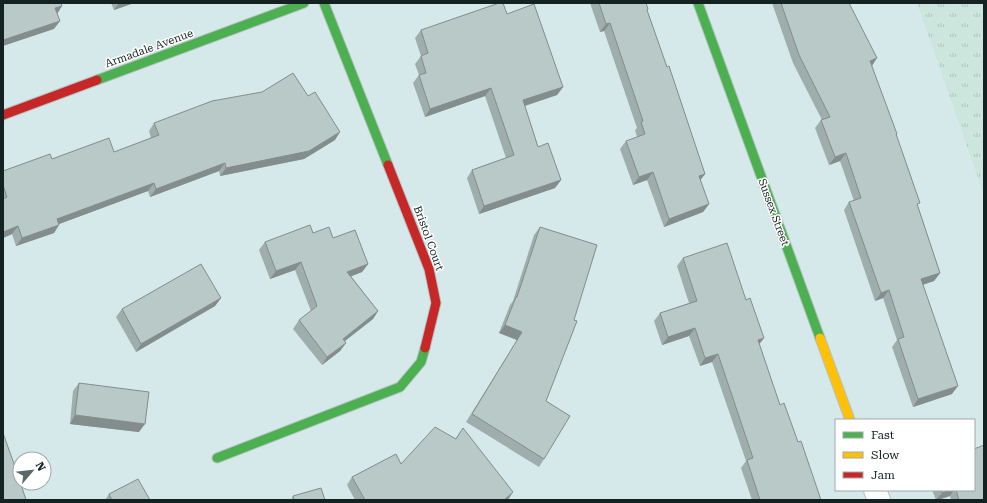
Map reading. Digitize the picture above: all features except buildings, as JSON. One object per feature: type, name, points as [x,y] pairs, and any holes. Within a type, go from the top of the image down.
[{"type":"street","name":"Armadale Avenue","points":[[3,115],[304,3]]},
{"type":"street","name":"Bristol Court","points":[[217,458],[400,387],[421,362],[429,335],[436,303],[429,269],[324,3]]},
{"type":"street","name":"Sussex Street","points":[[698,3],[850,419]]},
{"type":"green space","points":[[917,3],[984,3],[984,195]]},
{"type":"traffic: fast","points":[[97,80],[304,3]]},
{"type":"traffic: fast","points":[[324,3],[388,165]]},
{"type":"traffic: fast","points":[[698,3],[820,338]]},
{"type":"traffic: fast","points":[[217,458],[400,387],[421,362],[425,348]]},
{"type":"traffic: slow","points":[[820,338],[850,419]]},
{"type":"traffic: jam","points":[[3,115],[97,80]]},
{"type":"traffic: jam","points":[[388,165],[429,269],[436,303],[425,348]]}]
